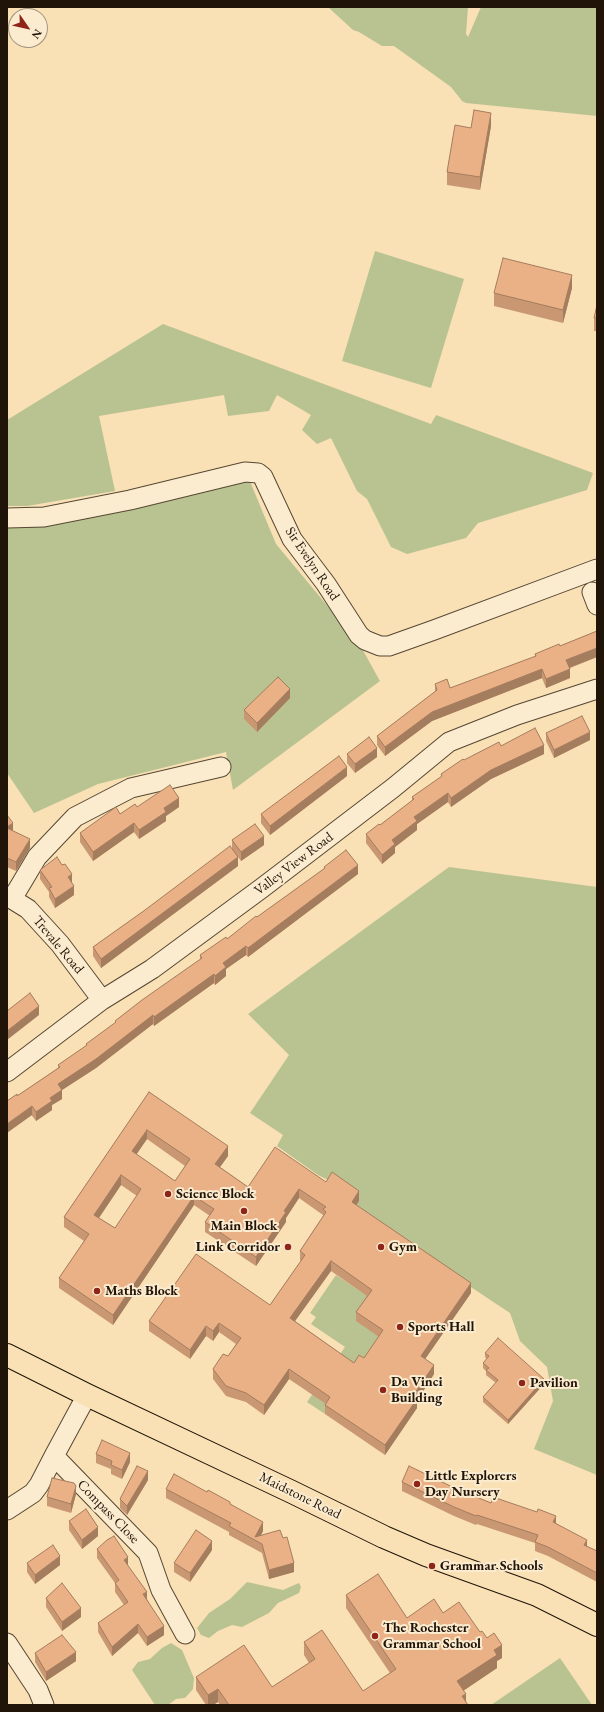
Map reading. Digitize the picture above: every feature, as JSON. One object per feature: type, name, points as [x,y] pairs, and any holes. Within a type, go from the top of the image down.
[{"type":"main road","name":"Maidstone Road","points":[[7,1355],[86,1395],[285,1488],[395,1542],[537,1595],[597,1625]]},
{"type":"street","name":"Sir Evelyn Road","points":[[7,518],[44,518],[130,500],[245,472],[258,473],[263,477],[294,543],[326,584],[359,635],[365,640],[380,646],[389,646],[474,616],[597,569]]},
{"type":"street","name":"Valley View Road","points":[[7,1072],[102,1000],[152,969],[262,888],[393,788],[450,742],[517,715],[597,689]]},
{"type":"street","points":[[10,898],[37,857],[75,817],[131,788],[221,767]]},
{"type":"street","name":"Trevale Road","points":[[10,898],[28,909],[60,944],[102,1000]]},
{"type":"street","points":[[7,1510],[33,1493],[39,1485],[86,1395]]},
{"type":"street","name":"Compass Close","points":[[54,1456],[148,1553],[161,1590],[185,1634]]},
{"type":"street","points":[[7,1643],[38,1690],[44,1705]]},
{"type":"green space","points":[[328,7],[468,7],[466,34],[468,37],[481,7],[597,7],[597,116],[466,103],[462,101],[451,87],[394,46],[382,46],[353,30]]},
{"type":"green space","points":[[375,251],[464,279],[431,388],[342,361]]},
{"type":"green space","points":[[163,324],[431,424],[436,415],[593,473],[587,490],[478,523],[466,538],[407,554],[391,547],[367,499],[357,491],[331,438],[317,444],[302,430],[311,415],[277,395],[269,411],[228,416],[224,395],[99,416],[115,491],[27,506],[7,506],[7,420]]},
{"type":"green space","points":[[249,479],[276,544],[360,645],[380,681],[233,790],[226,752],[98,784],[34,813],[7,773],[7,526]]},
{"type":"green space","points":[[449,867],[597,887],[597,1475],[534,1449],[553,1401],[547,1367],[520,1341],[510,1313],[368,1219],[332,1182],[318,1175],[277,1146],[283,1135],[250,1113],[289,1055],[248,1014]]},
{"type":"green space","points":[[336,1275],[372,1299],[383,1340],[359,1365],[325,1414],[307,1402],[345,1347],[311,1324],[316,1317],[310,1313]]},
{"type":"green space","points":[[247,1582],[283,1590],[299,1583],[301,1587],[299,1593],[278,1603],[269,1613],[242,1627],[232,1625],[218,1631],[209,1638],[201,1635],[197,1628],[209,1613],[230,1599]]},
{"type":"green space","points":[[171,1643],[182,1650],[194,1678],[193,1689],[185,1698],[176,1699],[168,1705],[155,1705],[132,1670],[138,1662],[150,1659],[162,1648]]},
{"type":"green space","points":[[560,1658],[592,1705],[491,1705]]},
{"type":"building","points":[[474,110],[491,113],[480,177],[447,172],[455,125],[471,128]]},
{"type":"building","points":[[503,258],[572,275],[563,310],[494,293]]},
{"type":"building","points":[[597,305],[597,318],[594,318]]},
{"type":"building","points":[[597,631],[597,648],[566,660],[570,669],[546,679],[542,669],[432,712],[385,747],[377,736],[437,690],[435,684],[447,679],[450,688],[536,656],[535,654],[559,644],[560,646]]},
{"type":"building","points":[[278,677],[290,689],[257,723],[244,710]]},
{"type":"building","points":[[582,716],[590,732],[554,750],[546,733]]},
{"type":"building","points":[[535,728],[544,745],[491,770],[451,798],[448,793],[414,817],[417,821],[392,840],[395,844],[382,855],[366,834],[414,799],[412,797],[463,759],[464,760],[499,742],[501,746]]},
{"type":"building","points":[[369,737],[377,748],[355,764],[347,754]]},
{"type":"building","points":[[339,756],[347,767],[270,826],[261,814]]},
{"type":"building","points":[[170,785],[179,798],[164,808],[166,812],[139,830],[134,823],[93,852],[80,833],[116,807],[120,814],[135,804],[137,807]]},
{"type":"building","points":[[7,815],[13,823],[7,827]]},
{"type":"building","points":[[255,824],[264,836],[241,852],[232,840]]},
{"type":"building","points":[[7,828],[30,839],[16,862],[7,858]]},
{"type":"building","points":[[230,846],[238,857],[101,959],[93,947]]},
{"type":"building","points":[[346,850],[358,865],[248,948],[246,946],[223,963],[226,967],[215,976],[214,974],[154,1017],[153,1015],[96,1059],[58,1084],[62,1090],[50,1098],[52,1101],[36,1112],[32,1106],[7,1124],[7,1101],[60,1067],[58,1065],[87,1045],[86,1044],[116,1022],[115,1021],[142,1000],[202,958],[200,955],[226,937],[227,939],[256,916],[257,917],[325,868],[324,867]]},
{"type":"building","points":[[57,857],[62,865],[65,864],[72,874],[68,877],[74,886],[55,899],[49,888],[52,887],[40,870]]},
{"type":"building","points":[[30,993],[39,1006],[7,1031],[7,1011]]},
{"type":"building","points":[[149,1092],[228,1146],[215,1164],[248,1187],[275,1147],[326,1182],[332,1172],[359,1191],[352,1202],[471,1283],[421,1356],[434,1365],[413,1396],[417,1399],[385,1445],[325,1405],[330,1397],[289,1369],[264,1405],[246,1393],[226,1386],[213,1369],[223,1354],[228,1356],[241,1338],[219,1323],[213,1331],[206,1326],[190,1350],[149,1321],[196,1254],[270,1305],[305,1255],[300,1251],[326,1212],[323,1209],[326,1207],[299,1189],[284,1211],[286,1212],[256,1257],[205,1222],[214,1209],[194,1196],[113,1315],[59,1278],[89,1234],[64,1217]],"holes":[[[147,1130],[190,1159],[175,1181],[132,1151]],[[121,1175],[141,1189],[115,1228],[94,1215]],[[331,1261],[372,1290],[356,1312],[383,1330],[364,1358],[359,1355],[354,1363],[290,1318]]]},
{"type":"building","name":"Pavilion","points":[[498,1338],[544,1379],[508,1420],[483,1397],[498,1380],[486,1370],[489,1368],[483,1363],[489,1356],[485,1353]]},
{"type":"building","points":[[102,1440],[130,1453],[122,1470],[111,1465],[112,1461],[96,1454]]},
{"type":"building","points":[[137,1466],[148,1471],[127,1506],[120,1499]]},
{"type":"building","points":[[409,1466],[469,1495],[491,1503],[493,1497],[537,1512],[538,1509],[556,1516],[553,1522],[587,1540],[584,1545],[597,1551],[597,1573],[548,1547],[535,1542],[538,1535],[477,1515],[476,1516],[402,1482]]},
{"type":"building","points":[[174,1474],[207,1492],[208,1490],[263,1522],[255,1537],[280,1530],[283,1538],[287,1537],[294,1563],[269,1570],[262,1544],[229,1526],[231,1523],[166,1489]]},
{"type":"building","points":[[52,1478],[74,1483],[76,1486],[71,1504],[47,1497]]},
{"type":"building","points":[[86,1509],[98,1527],[82,1540],[69,1521]]},
{"type":"building","points":[[196,1530],[212,1541],[190,1573],[174,1563]]},
{"type":"building","points":[[114,1536],[128,1557],[124,1560],[147,1592],[143,1594],[164,1626],[147,1637],[138,1624],[112,1647],[98,1623],[128,1602],[115,1583],[119,1580],[97,1549]]},
{"type":"building","points":[[53,1545],[60,1556],[35,1575],[27,1563]]},
{"type":"building","points":[[378,1574],[407,1618],[434,1599],[443,1613],[459,1602],[480,1632],[482,1631],[487,1638],[494,1633],[502,1645],[494,1650],[497,1655],[457,1681],[466,1694],[462,1696],[468,1705],[229,1705],[218,1689],[208,1695],[196,1677],[244,1645],[272,1687],[315,1659],[304,1642],[322,1630],[363,1691],[396,1669],[346,1595]]},
{"type":"building","points":[[62,1583],[81,1608],[62,1622],[46,1598]]},
{"type":"building","points":[[62,1635],[76,1652],[46,1672],[35,1653]]},
{"type":"place","name":"Science Block","points":[[168,1194]]},
{"type":"place","name":"Main Block","points":[[244,1211]]},
{"type":"place","name":"Link Corridor","points":[[288,1247]]},
{"type":"place","name":"Gym","points":[[381,1247]]},
{"type":"place","name":"Maths Block","points":[[97,1291]]},
{"type":"place","name":"Sports Hall","points":[[400,1327]]},
{"type":"place","name":"Pavilion","points":[[522,1383]]},
{"type":"place","name":"Da Vinci Building","points":[[383,1390]]},
{"type":"place","name":"Little Explorers Day Nursery","points":[[417,1484]]},
{"type":"place","name":"Grammar Schools","points":[[432,1566]]},
{"type":"place","name":"The Rochester Grammar School","points":[[375,1636]]}]
